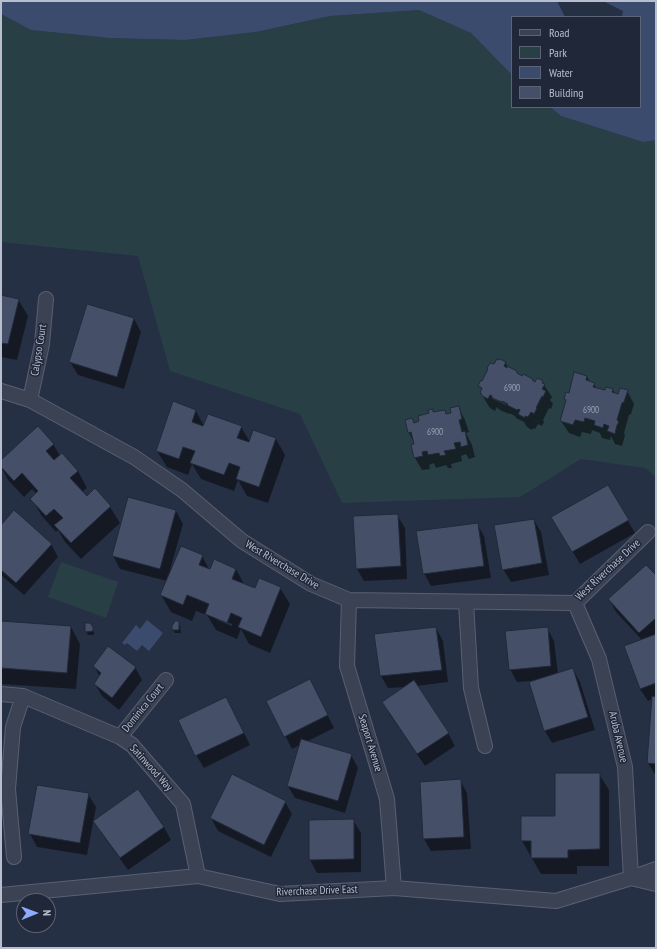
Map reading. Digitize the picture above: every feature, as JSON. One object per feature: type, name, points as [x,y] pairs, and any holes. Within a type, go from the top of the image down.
[{"type":"street","name":"Calypso Court","points":[[30,400],[42,344],[46,299]]},
{"type":"street","name":"West Riverchase Drive","points":[[1,391],[30,400],[134,457],[182,490],[242,541],[311,584],[349,600],[575,603],[648,532]]},
{"type":"street","name":"Seaport Avenue","points":[[349,600],[347,666],[387,799],[394,888]]},
{"type":"street","points":[[466,602],[471,688],[485,746]]},
{"type":"street","name":"Aruba Avenue","points":[[575,603],[599,659],[625,767],[631,878]]},
{"type":"street","name":"Dominica Court","points":[[120,737],[166,680]]},
{"type":"street","name":"Satinwood Way","points":[[1,694],[23,696],[120,737],[132,746],[183,804],[198,876]]},
{"type":"street","points":[[14,857],[8,788],[13,727],[23,696]]},
{"type":"street","name":"Riverchase Drive East","points":[[1,895],[198,876],[280,894],[394,888],[556,901],[656,869]]},
{"type":"street","points":[[631,878],[656,884]]},
{"type":"green space","points":[[419,10],[471,33],[511,74],[511,108],[551,108],[561,116],[643,142],[656,140],[656,477],[645,468],[581,459],[520,497],[342,503],[300,414],[170,371],[138,256],[1,242],[1,14],[31,30],[109,38],[185,40],[256,32],[330,16]]},
{"type":"green space","points":[[61,562],[118,582],[106,618],[48,597]]},
{"type":"water","points":[[1,1],[557,1],[564,16],[511,16],[511,74],[471,33],[419,10],[330,16],[256,32],[185,40],[109,38],[31,30],[1,14]]},
{"type":"water","points":[[603,1],[656,1],[656,140],[643,142],[561,116],[551,108],[641,108],[641,16],[622,16],[623,11]]},
{"type":"water","points":[[147,620],[163,633],[149,651],[142,645],[137,651],[127,643],[125,645],[122,643],[136,625],[140,629]]},
{"type":"building","points":[[1,295],[19,299],[8,344],[1,343]]},
{"type":"building","points":[[87,304],[134,318],[117,377],[69,362]]},
{"type":"building","points":[[497,359],[506,362],[504,366],[517,371],[517,373],[522,376],[523,374],[533,379],[532,380],[535,382],[537,378],[543,381],[542,383],[545,384],[542,389],[546,391],[543,397],[542,396],[534,414],[531,412],[528,417],[525,416],[525,418],[518,414],[520,410],[492,398],[490,395],[488,399],[481,395],[482,394],[480,393],[482,388],[478,386],[481,380],[482,381],[490,363],[494,364]]},
{"type":"building","points":[[574,372],[587,376],[586,380],[595,383],[593,387],[605,390],[606,387],[613,389],[612,392],[618,394],[620,388],[628,390],[624,402],[622,403],[617,420],[619,422],[615,434],[607,431],[609,426],[604,424],[603,428],[594,425],[595,421],[585,418],[584,422],[575,420],[573,425],[560,421],[566,400],[564,399],[566,392],[569,393]]},
{"type":"building","points":[[173,401],[196,410],[192,422],[203,426],[208,414],[242,426],[237,438],[249,442],[253,430],[276,438],[259,487],[236,479],[240,467],[229,463],[224,475],[190,463],[195,451],[183,447],[179,459],[156,451]]},
{"type":"building","points":[[459,406],[462,419],[459,420],[462,432],[465,431],[468,445],[461,447],[460,442],[454,443],[456,449],[444,451],[446,455],[440,456],[439,453],[428,455],[427,451],[422,452],[423,456],[414,458],[411,445],[414,444],[411,432],[408,433],[405,420],[412,418],[414,423],[419,421],[418,416],[429,413],[428,410],[433,409],[433,412],[445,410],[446,414],[451,413],[450,408]]},
{"type":"building","points":[[38,426],[54,444],[46,451],[54,460],[62,453],[78,471],[70,478],[87,496],[95,488],[111,506],[71,543],[54,525],[63,518],[54,509],[46,516],[30,499],[38,491],[22,473],[14,481],[1,467],[1,460]]},
{"type":"building","points":[[608,485],[629,520],[572,552],[551,517]]},
{"type":"building","points":[[128,497],[176,510],[160,569],[112,556]]},
{"type":"building","points":[[14,510],[52,544],[16,583],[1,570],[1,525]]},
{"type":"building","points":[[398,514],[401,566],[356,569],[353,516]]},
{"type":"building","points":[[534,519],[542,563],[502,570],[494,525]]},
{"type":"building","points":[[478,523],[484,566],[423,574],[416,531]]},
{"type":"building","points":[[181,546],[203,555],[199,565],[210,569],[214,559],[236,569],[232,579],[255,588],[259,578],[281,587],[261,637],[238,627],[242,618],[231,613],[227,623],[205,614],[209,604],[187,595],[183,605],[160,595]]},
{"type":"building","points":[[646,565],[656,575],[656,618],[639,633],[608,599]]},
{"type":"building","points":[[1,621],[71,626],[67,673],[1,668]]},
{"type":"building","points":[[175,621],[179,621],[179,630],[172,630],[172,626]]},
{"type":"building","points":[[85,623],[90,623],[93,627],[93,631],[85,632]]},
{"type":"building","points":[[436,627],[442,670],[380,676],[374,634]]},
{"type":"building","points":[[548,627],[551,666],[509,670],[505,631]]},
{"type":"building","points":[[656,634],[656,683],[640,689],[624,646]]},
{"type":"building","points":[[108,646],[136,667],[112,698],[94,684],[101,673],[93,666]]},
{"type":"building","points":[[573,668],[588,717],[544,731],[529,682]]},
{"type":"building","points":[[310,679],[328,715],[284,737],[266,701]]},
{"type":"building","points":[[414,680],[449,733],[417,754],[382,702]]},
{"type":"building","points":[[652,696],[656,697],[656,764],[647,763]]},
{"type":"building","points":[[226,697],[244,733],[195,756],[178,720]]},
{"type":"building","points":[[301,739],[352,754],[338,801],[287,786]]},
{"type":"building","points":[[555,773],[600,773],[600,849],[568,850],[568,858],[531,858],[531,841],[521,841],[521,816],[555,816]]},
{"type":"building","points":[[232,774],[286,801],[264,845],[210,818]]},
{"type":"building","points":[[461,779],[464,837],[423,839],[420,782]]},
{"type":"building","points":[[37,785],[89,793],[80,843],[28,834]]},
{"type":"building","points":[[138,789],[164,827],[120,858],[93,821]]},
{"type":"building","points":[[354,819],[354,859],[309,860],[309,820]]}]
